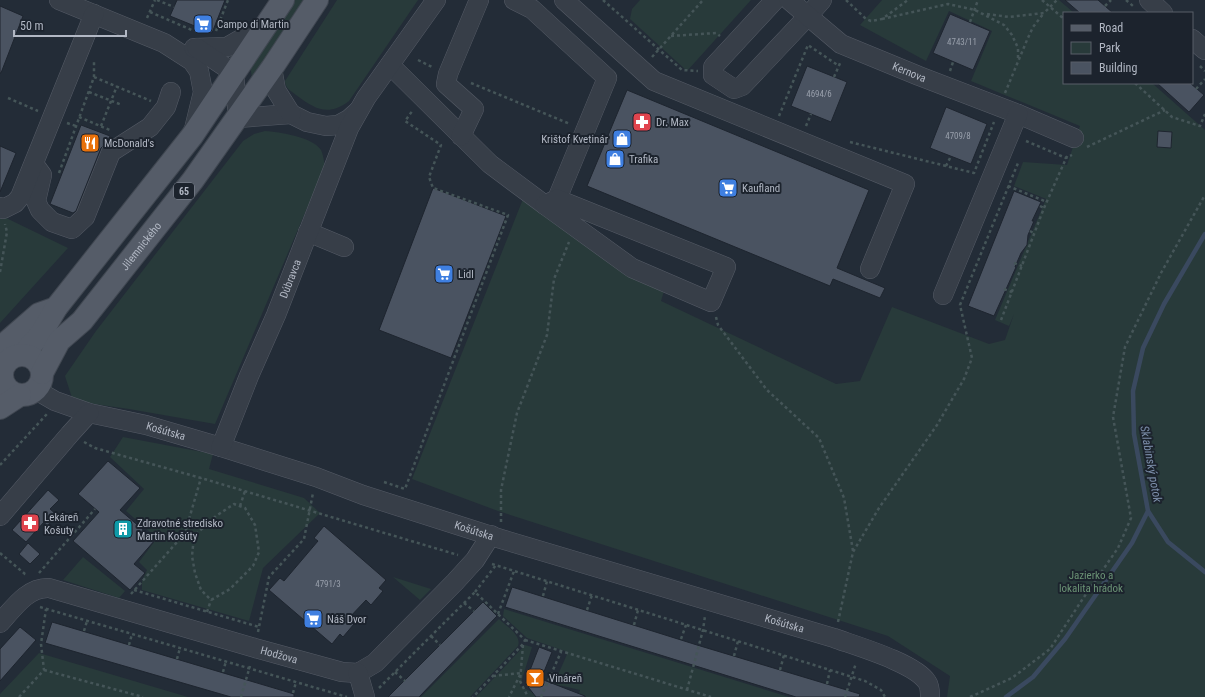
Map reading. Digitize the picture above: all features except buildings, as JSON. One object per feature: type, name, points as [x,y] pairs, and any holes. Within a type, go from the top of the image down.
[{"type":"main road","name":"65","points":[[33,386],[14,394],[1,380],[5,363],[11,358],[23,354],[42,334],[56,308],[192,136],[283,0]]},
{"type":"main road","name":"Jilemnického","points":[[0,408],[33,386],[59,341],[87,315],[193,180],[238,118],[317,0]]},
{"type":"main road","points":[[0,348],[39,314],[56,308]]},
{"type":"main road","points":[[23,354],[38,362],[33,386]]},
{"type":"street","points":[[59,0],[164,43],[192,61],[199,71],[203,92],[192,136]]},
{"type":"street","name":"Dúbravca","points":[[221,447],[349,128],[358,110],[436,0]]},
{"type":"street","points":[[461,136],[474,109],[446,84],[448,74],[479,0]]},
{"type":"street","points":[[514,0],[532,9],[607,78],[585,131],[551,202]]},
{"type":"street","points":[[564,0],[654,81],[905,184],[870,269]]},
{"type":"street","points":[[775,0],[713,67],[712,75],[734,89],[742,86],[822,0]]},
{"type":"street","name":"Kernova","points":[[789,0],[842,44],[1026,118],[1076,148]]},
{"type":"street","points":[[1149,0],[1162,12]]},
{"type":"street","points":[[1,208],[15,203],[20,197],[94,14]]},
{"type":"street","points":[[164,43],[198,41],[227,47],[268,24]]},
{"type":"street","points":[[1193,40],[1205,50]]},
{"type":"street","points":[[198,41],[234,73],[238,118]]},
{"type":"street","points":[[390,65],[490,164],[551,202],[726,267],[711,302],[632,268],[575,227],[551,202]]},
{"type":"street","points":[[272,68],[276,90],[291,114]]},
{"type":"street","points":[[34,164],[42,175],[36,201],[40,210],[52,222],[72,229],[85,217],[111,152],[150,127],[168,99]]},
{"type":"street","name":"Dúbravca","points":[[238,118],[291,114],[307,122],[326,126],[338,125],[349,119],[358,110]]},
{"type":"street","points":[[943,295],[1026,118]]},
{"type":"street","points":[[308,232],[344,247]]},
{"type":"street","name":"Košútska","points":[[33,386],[54,401],[89,413],[146,425],[221,447],[316,477],[363,495],[496,537],[834,638],[880,654],[914,670],[928,683],[930,697]]},
{"type":"street","points":[[0,516],[89,413]]},
{"type":"street","points":[[370,695],[358,672],[375,663],[496,537]]},
{"type":"street","name":"Hodžova","points":[[0,623],[28,594],[41,588],[49,588],[342,672],[358,672]]},
{"type":"path","points":[[148,18],[156,0],[174,7]]},
{"type":"path","points":[[215,32],[228,0]]},
{"type":"path","points":[[603,0],[682,70],[713,72]]},
{"type":"path","points":[[641,70],[703,0]]},
{"type":"path","points":[[846,0],[866,19],[871,21],[948,4],[975,10],[1004,25],[1012,35],[1018,48],[1018,60]]},
{"type":"path","points":[[882,19],[908,0]]},
{"type":"path","points":[[947,0],[951,5]]},
{"type":"path","points":[[970,22],[978,0]]},
{"type":"path","points":[[1042,0],[1063,18]]},
{"type":"path","points":[[846,141],[974,173],[1018,60],[1033,27],[1044,13],[1058,0]]},
{"type":"path","points":[[1105,6],[1111,0]]},
{"type":"path","points":[[150,12],[198,41]]},
{"type":"path","points":[[985,14],[1009,17],[1044,13]]},
{"type":"path","points":[[670,36],[716,33],[732,46]]},
{"type":"path","points":[[779,116],[808,45],[839,66]]},
{"type":"path","points":[[418,60],[585,131]]},
{"type":"path","points":[[58,177],[94,77],[117,86],[168,99]]},
{"type":"path","points":[[1196,89],[1205,79]]},
{"type":"path","points":[[1136,84],[1172,117],[1200,126],[1205,114]]},
{"type":"path","points":[[102,126],[117,86]]},
{"type":"path","points":[[89,92],[122,105]]},
{"type":"path","points":[[384,482],[405,489],[508,215],[433,188],[429,177],[441,145],[405,121],[417,105]]},
{"type":"path","points":[[1000,320],[1044,208],[1066,158],[1076,148],[1165,110]]},
{"type":"path","points":[[773,113],[786,119]]},
{"type":"path","points":[[805,127],[811,114]]},
{"type":"path","points":[[79,117],[112,131]]},
{"type":"path","points":[[1024,148],[1026,141],[1026,118]]},
{"type":"path","points":[[799,124],[811,129]]},
{"type":"path","points":[[1026,141],[1066,158]]},
{"type":"path","points":[[1066,158],[1076,148]]},
{"type":"path","points":[[946,166],[951,156]]},
{"type":"path","points":[[834,638],[853,552],[879,508],[937,425],[964,379],[972,358],[960,305],[1019,161]]},
{"type":"path","points":[[1008,186],[1047,202]]},
{"type":"path","points":[[970,697],[1012,678],[1050,649],[1118,548],[1131,518],[1113,417],[1125,347],[1161,273],[1205,195]]},
{"type":"path","points":[[1040,206],[1044,208]]},
{"type":"path","points":[[0,272],[7,232],[1,208]]},
{"type":"path","points":[[496,537],[500,490],[517,413],[547,335],[554,279],[575,227]]},
{"type":"path","points":[[1030,231],[1035,234]]},
{"type":"path","points":[[1014,263],[1022,266]]},
{"type":"path","points":[[1004,288],[1012,292]]},
{"type":"path","points":[[711,302],[718,325],[767,390],[819,438],[844,498],[853,552]]},
{"type":"path","points":[[0,465],[47,415]]},
{"type":"path","points":[[95,448],[475,560],[514,570],[784,655],[865,681],[880,690],[885,697]]},
{"type":"path","points":[[129,597],[185,533],[201,478]]},
{"type":"path","points":[[240,506],[245,491]]},
{"type":"path","points":[[207,612],[211,600],[230,589],[253,566],[259,552],[255,525],[245,508],[234,504],[216,516],[194,536],[192,556],[195,573],[200,590],[211,600]]},
{"type":"path","points":[[57,554],[95,509]]},
{"type":"path","points":[[258,638],[269,577],[304,539],[309,510]]},
{"type":"path","points":[[185,533],[194,536]]},
{"type":"path","points":[[0,553],[24,574],[31,575]]},
{"type":"path","points":[[370,695],[396,672],[475,592],[496,565]]},
{"type":"path","points":[[498,614],[514,570]]},
{"type":"path","points":[[543,596],[547,581]]},
{"type":"path","points":[[134,590],[259,627]]},
{"type":"path","points":[[475,592],[525,640],[711,697]]},
{"type":"path","points":[[587,610],[592,595]]},
{"type":"path","points":[[19,603],[33,605],[250,667],[347,697]]},
{"type":"path","points":[[464,603],[474,611]]},
{"type":"path","points":[[19,697],[44,670],[41,644],[46,609]]},
{"type":"path","points":[[634,624],[638,610]]},
{"type":"path","points":[[84,632],[87,621]]},
{"type":"path","points":[[681,639],[686,625]]},
{"type":"path","points":[[687,690],[703,630]]},
{"type":"path","points":[[130,645],[132,634]]},
{"type":"path","points":[[431,636],[440,645]]},
{"type":"path","points":[[473,697],[523,644],[525,640]]},
{"type":"path","points":[[734,656],[738,641]]},
{"type":"path","points":[[523,644],[520,681],[528,697]]},
{"type":"path","points":[[177,659],[180,648]]},
{"type":"path","points":[[845,697],[862,648]]},
{"type":"path","points":[[541,697],[561,652]]},
{"type":"path","points":[[780,670],[784,655]]},
{"type":"path","points":[[223,672],[226,661]]},
{"type":"path","points":[[241,697],[250,667]]},
{"type":"path","points":[[44,670],[143,697]]},
{"type":"path","points":[[827,684],[830,670]]},
{"type":"path","points":[[396,672],[405,681]]},
{"type":"path","points":[[493,676],[521,673]]},
{"type":"path","points":[[508,697],[521,673]]},
{"type":"path","points":[[293,693],[296,682]]},
{"type":"green space","points":[[293,0],[306,0],[252,78],[250,65]]},
{"type":"green space","points":[[337,0],[418,0],[349,101],[335,109],[328,110],[309,104],[292,92],[287,87],[285,81]]},
{"type":"green space","points":[[640,0],[751,0],[687,71],[630,19],[632,9]]},
{"type":"green space","name":"Jazierko a lokalita hrádok","points":[[882,0],[1059,0],[1073,12],[1063,12],[1063,84],[1153,84],[1205,130],[1205,697],[947,697],[950,676],[888,636],[498,511],[412,479],[523,199],[664,291],[661,301],[836,384],[860,381],[892,307],[989,344],[1005,340],[1014,314],[1009,326],[995,320],[1046,199],[1014,186],[1023,162],[1067,165],[1080,126],[971,81],[992,31],[949,11],[926,61],[860,25]]},
{"type":"green space","points":[[265,131],[295,136],[317,145],[321,150],[325,166],[215,424],[73,401],[65,376],[96,331],[243,141],[254,134]]},
{"type":"green space","points":[[0,215],[68,248],[0,323]]},
{"type":"green space","points":[[123,437],[213,454],[209,469],[304,498],[320,513],[263,568],[249,621],[142,590],[142,581],[147,570],[139,562],[157,538],[126,511],[144,489],[110,457]]},
{"type":"green space","points":[[83,557],[125,591],[119,598],[63,580]]},
{"type":"green space","points":[[393,577],[431,589],[420,600]]},
{"type":"green space","points":[[504,609],[789,697],[578,697],[580,690],[554,684],[568,652],[527,638],[503,616]]},
{"type":"green space","points":[[499,619],[516,634],[519,642],[518,646],[470,697],[421,697]]},
{"type":"green space","points":[[525,645],[532,647],[520,686],[540,696],[476,697]]},
{"type":"green space","points":[[39,653],[188,697],[0,697],[0,694]]},
{"type":"waterway","name":"Sklabinský potok","points":[[1205,234],[1164,304],[1143,348],[1133,391],[1134,434],[1148,511],[1168,542],[1205,572]]},
{"type":"waterway","points":[[1006,697],[1033,677],[1065,639],[1132,543],[1148,511]]},
{"type":"place","name":"Campo di Martin","points":[[203,24]]},
{"type":"place","name":"Dr. Max","points":[[642,122]]},
{"type":"place","name":"Krištof Kvetinár","points":[[622,139]]},
{"type":"place","name":"McDonald's","points":[[90,143]]},
{"type":"place","name":"Trafika","points":[[615,159]]},
{"type":"place","name":"Kaufland","points":[[728,188]]},
{"type":"place","name":"Lidl","points":[[444,274]]},
{"type":"place","name":"Lekáreň Košuty","points":[[30,523]]},
{"type":"place","name":"Zdravotné stredisko Martin Košúty","points":[[123,529]]},
{"type":"place","name":"Náš Dvor","points":[[313,619]]},
{"type":"place","name":"Vináreň","points":[[535,678]]}]
